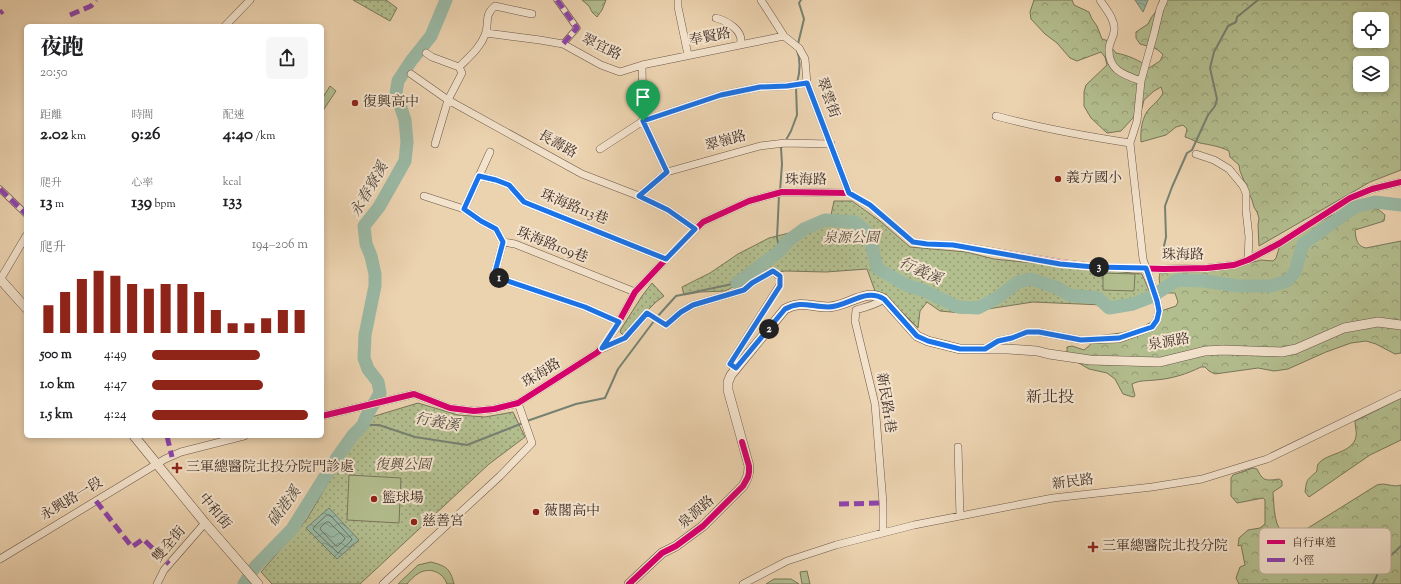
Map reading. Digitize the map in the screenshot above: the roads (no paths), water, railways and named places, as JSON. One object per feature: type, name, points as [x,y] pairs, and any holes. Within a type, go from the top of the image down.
[{"type":"street","points":[[227,24],[250,0]]},
{"type":"street","points":[[557,0],[577,28],[563,44]]},
{"type":"street","points":[[678,0],[678,7],[688,55]]},
{"type":"street","name":"翠雲街","points":[[761,0],[784,36],[799,48],[805,59],[807,83],[849,193]]},
{"type":"street","points":[[1100,0],[1113,21],[1115,30],[1109,48],[1109,57],[1114,68],[1141,81]]},
{"type":"street","points":[[985,349],[998,341],[1012,338],[1027,332],[1039,332],[1081,340],[1119,338],[1152,327],[1157,320],[1159,311],[1157,301],[1142,259],[1130,143],[1137,121],[1141,81],[1160,9],[1164,0]]},
{"type":"street","points":[[459,67],[473,53],[486,33],[486,23],[489,11],[495,6],[532,14]]},
{"type":"street","points":[[716,18],[726,21],[739,33],[741,37],[740,45]]},
{"type":"street","name":"翠宜路","points":[[486,33],[563,44],[601,65],[620,72],[642,65]]},
{"type":"street","name":"奉賢路","points":[[642,65],[784,36]]},
{"type":"street","points":[[426,53],[432,57],[459,67],[462,74],[448,100],[435,144]]},
{"type":"street","points":[[642,65],[643,121],[667,172]]},
{"type":"street","name":"長壽路","points":[[411,74],[448,100],[582,174],[639,196],[668,210],[695,229]]},
{"type":"street","points":[[600,149],[643,121],[721,95],[760,87],[787,86],[807,83]]},
{"type":"street","points":[[996,116],[1072,134],[1130,143]]},
{"type":"street","name":"翠嶺路","points":[[639,196],[667,172],[760,146],[785,143],[831,144]]},
{"type":"street","points":[[464,209],[490,152]]},
{"type":"street","points":[[1196,154],[1214,160],[1229,170],[1243,186],[1246,193],[1249,237],[1248,260]]},
{"type":"street","name":"珠海路113巷","points":[[479,176],[509,185],[524,202],[666,259]]},
{"type":"street","name":"珠海路","points":[[324,416],[414,394],[450,408],[474,411],[494,409],[518,403],[583,363],[602,348],[619,322],[635,292],[703,222],[749,201],[782,192],[849,193],[870,205],[913,242],[953,245],[1060,264],[1094,267],[1164,269],[1207,268],[1234,265],[1248,260],[1280,243],[1350,198],[1372,189],[1401,182]]},
{"type":"street","points":[[0,189],[24,212]]},
{"type":"street","name":"珠海路109巷","points":[[424,196],[464,209],[496,229],[503,242],[515,244],[635,292]]},
{"type":"street","points":[[24,239],[0,279],[24,306]]},
{"type":"street","points":[[503,242],[495,272],[499,278],[585,307],[619,322]]},
{"type":"street","points":[[602,348],[625,338],[647,313],[666,325],[681,312],[693,305],[744,290],[752,283],[773,271],[780,276],[780,286],[730,364],[736,368]]},
{"type":"street","name":"泉源路","points":[[629,584],[662,553],[676,546],[703,526],[747,480],[749,472],[748,466],[728,390],[728,382],[736,368],[785,309],[791,306],[801,304],[822,307],[836,306],[867,295],[878,296],[884,299],[917,336],[928,341],[960,349],[1008,349],[1037,351],[1090,360],[1160,362],[1204,351],[1254,350],[1282,352],[1296,348],[1344,328],[1378,322],[1401,325]]},
{"type":"street","name":"新民路1巷","points":[[883,532],[883,503],[875,404],[855,321],[856,310],[865,306],[876,305],[884,299]]},
{"type":"street","name":"新民路","points":[[743,584],[787,561],[883,532],[1053,498],[1152,487],[1202,479],[1267,459],[1401,394]]},
{"type":"street","points":[[383,584],[500,476],[532,443],[518,403]]},
{"type":"street","name":"中和街","points":[[136,438],[205,523],[256,582]]},
{"type":"street","name":"永興路一段","points":[[0,559],[157,464],[181,452],[236,438]]},
{"type":"street","points":[[958,447],[960,516]]},
{"type":"street","name":"雙全街","points":[[157,584],[164,570],[205,523]]},
{"type":"water","points":[[1135,0],[1148,0],[1143,12]]},
{"type":"water","points":[[329,508],[359,540],[337,559],[306,528]]},
{"type":"waterway","name":"永春寮溪","points":[[244,584],[255,567],[292,529],[336,459],[353,435],[363,425],[380,393],[378,382],[368,369],[364,358],[365,335],[375,286],[375,274],[371,256],[366,244],[364,226],[379,207],[405,161],[407,142],[405,120],[396,93],[398,81],[411,61],[431,36],[446,0]]},
{"type":"waterway","points":[[798,44],[804,19],[799,3],[801,0]]},
{"type":"waterway","points":[[1164,246],[1166,237],[1165,206],[1187,153],[1192,150],[1208,115],[1215,106],[1217,99],[1210,68],[1214,52],[1228,26],[1236,22],[1237,17],[1258,0]]},
{"type":"waterway","points":[[797,50],[800,66],[797,83]]},
{"type":"waterway","points":[[786,140],[797,115],[796,87]]},
{"type":"waterway","points":[[780,191],[782,146]]},
{"type":"waterway","points":[[779,195],[777,238],[780,251]]},
{"type":"waterway","name":"行義溪","points":[[737,283],[780,251],[788,241],[804,229],[825,220],[855,222],[869,234],[877,268],[906,285],[925,291],[958,307],[978,308],[997,298],[1018,282],[1031,279],[1058,288],[1069,295],[1098,298],[1109,308],[1133,304],[1151,297],[1177,280],[1204,281],[1238,286],[1271,286],[1287,281],[1295,272],[1303,244],[1355,207],[1375,202],[1401,205]]},
{"type":"waterway","name":"行義溪","points":[[657,317],[676,296],[737,283]]},
{"type":"waterway","name":"行義溪","points":[[1151,292],[1151,297]]},
{"type":"waterway","name":"行義溪","points":[[527,421],[576,404],[605,398],[618,369],[654,321]]},
{"type":"waterway","name":"行義溪","points":[[363,425],[379,425],[415,437],[467,445],[523,423]]},
{"type":"waterway","points":[[1391,555],[1401,546]]},
{"type":"waterway","points":[[1373,584],[1378,574]]},
{"type":"place","name":"復興高中","points":[[355,103]]},
{"type":"place","name":"義方國小","points":[[1058,179]]},
{"type":"place","name":"三軍總醫院北投分院門診處","points":[[177,468]]},
{"type":"place","name":"籃球場","points":[[374,499]]},
{"type":"place","name":"薇閣高中","points":[[536,512]]},
{"type":"place","name":"慈善宮","points":[[414,522]]},
{"type":"place","name":"三軍總醫院北投分院","points":[[1093,547]]},
{"type":"district","name":"新北投","points":[[1050,398]]},
{"type":"park label","name":"泉源公園","points":[[851,239]]},
{"type":"park label","name":"復興公園","points":[[403,466]]},
{"type":"water label","name":"磺港溪","points":[[285,507]]}]
